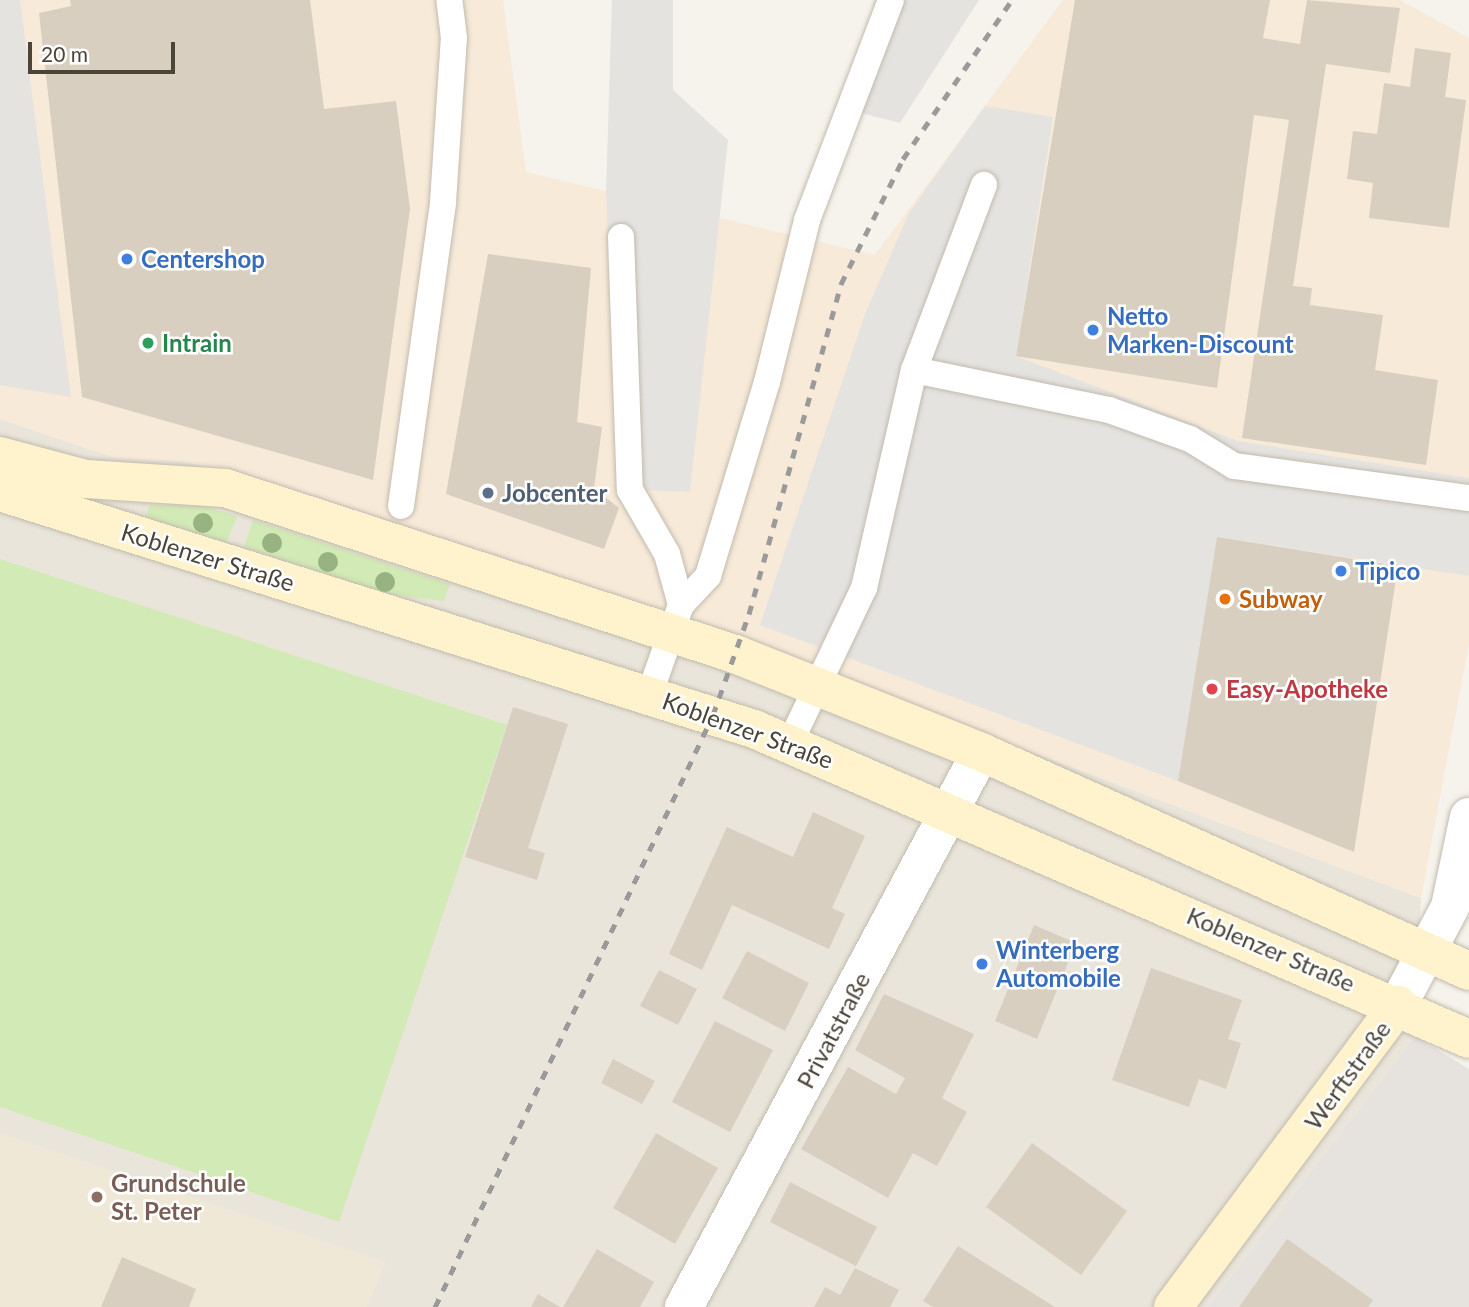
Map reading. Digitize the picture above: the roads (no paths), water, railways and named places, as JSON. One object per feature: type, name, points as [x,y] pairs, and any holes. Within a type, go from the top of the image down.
[{"type":"street","name":"Koblenzer Straße","points":[[0,456],[86,480],[225,488],[675,618],[818,684],[981,752],[1429,950],[1469,971]]},
{"type":"street","name":"Koblenzer Straße","points":[[0,492],[650,693],[790,743],[1398,1005],[1469,1039]]},
{"type":"street","name":"Privatstraße","points":[[684,1307],[981,752]]},
{"type":"street","name":"Werftstraße","points":[[1178,1305],[1398,1005],[1450,906],[1469,817]]},
{"type":"lane","points":[[401,506],[443,202],[454,38],[449,0]]},
{"type":"lane","points":[[650,693],[675,618],[708,576],[767,382],[807,220],[891,0]]},
{"type":"lane","points":[[790,743],[864,588],[914,370],[984,185]]},
{"type":"lane","points":[[621,237],[630,490],[667,554],[675,618]]},
{"type":"lane","points":[[914,370],[1109,410],[1190,439],[1234,466],[1469,498]]},
{"type":"railway","points":[[435,1307],[713,715],[749,614],[841,284],[903,159],[1012,0]]},
{"type":"place","name":"Centershop","points":[[127,259]]},
{"type":"place","name":"Netto Marken-Discount","points":[[1093,330]]},
{"type":"place","name":"Intrain","points":[[148,343]]},
{"type":"place","name":"Jobcenter","points":[[488,493]]},
{"type":"place","name":"Tipico","points":[[1341,571]]},
{"type":"place","name":"Subway","points":[[1225,599]]},
{"type":"place","name":"Easy-Apotheke","points":[[1212,689]]},
{"type":"place","name":"Winterberg Automobile","points":[[982,964]]},
{"type":"place","name":"Grundschule St. Peter","points":[[97,1197]]}]
